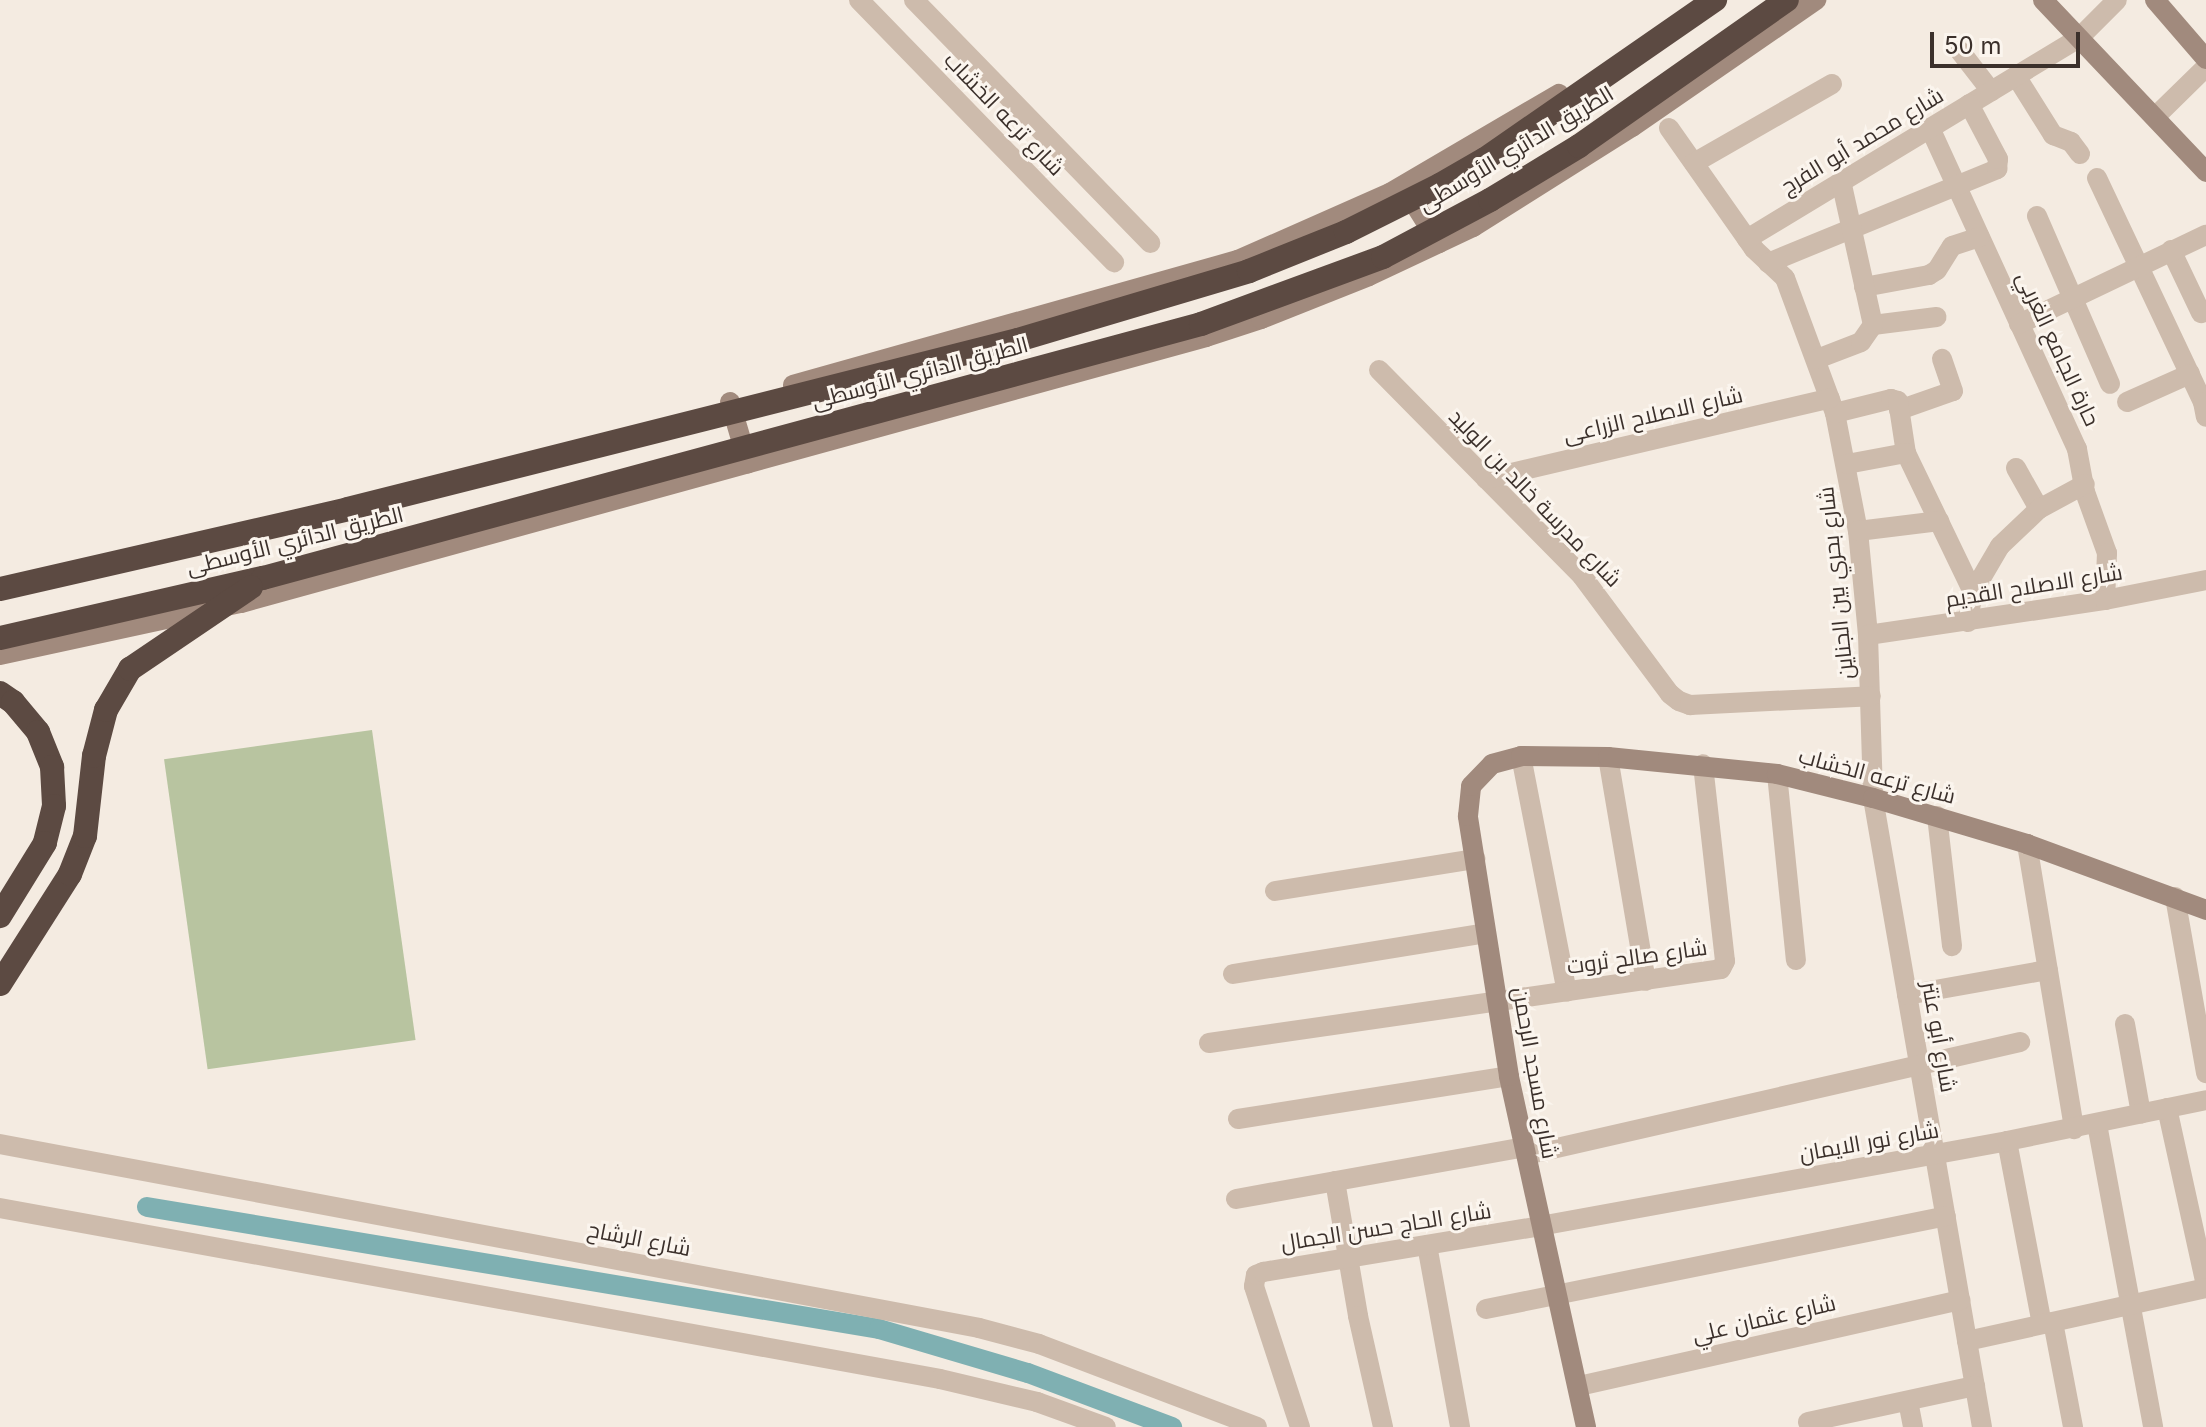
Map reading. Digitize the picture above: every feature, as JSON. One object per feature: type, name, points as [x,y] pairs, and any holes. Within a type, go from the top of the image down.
[{"type":"highway","name":"الطريق الدائري الأوسطى","points":[[0,587],[348,509],[1018,340],[1249,271],[1346,232],[1451,179],[1715,0]]},
{"type":"highway","name":"الطريق الدائري الأوسطى","points":[[0,638],[263,578],[1201,324],[1383,257],[1579,146],[1787,0]]},
{"type":"highway","points":[[0,984],[70,874],[85,836],[94,756],[106,710],[130,669],[263,578]]},
{"type":"highway","points":[[0,693],[13,702],[38,732],[52,767],[54,806],[45,843],[0,916]]},
{"type":"street","name":"شارع ترعه الخشاب","points":[[859,0],[1114,262]]},
{"type":"street","name":"شارع ترعه الخشاب","points":[[914,0],[1150,243]]},
{"type":"street","points":[[0,587],[584,441],[1183,279],[1293,239],[1403,186],[1521,119],[1698,0]]},
{"type":"street","points":[[0,655],[241,603],[1206,337],[1329,293],[1439,243],[1610,141],[1816,0]]},
{"type":"street","points":[[2043,0],[2206,172]]},
{"type":"street","name":"شارع محمد أبو الفرج","points":[[1747,239],[2080,37],[2117,0]]},
{"type":"street","points":[[2155,0],[2206,59]]},
{"type":"street","points":[[1960,51],[1991,91]]},
{"type":"street","points":[[2155,117],[2206,67]]},
{"type":"street","points":[[2016,76],[2053,135],[2071,142],[2080,154]]},
{"type":"street","points":[[1694,163],[1832,84]]},
{"type":"street","points":[[1768,263],[1997,169],[1999,163],[1969,104]]},
{"type":"street","name":"شارع بحري بين الجناين","points":[[1669,128],[1747,239],[1792,288],[1833,406],[1858,531],[1868,635],[1873,798]]},
{"type":"street","name":"حارة الجامع الغربي","points":[[1930,128],[2077,449],[2092,516],[2102,533],[2107,553],[2105,600]]},
{"type":"street","points":[[2097,178],[2205,406]]},
{"type":"street","points":[[1841,181],[1873,325]]},
{"type":"street","points":[[1403,186],[1439,243]]},
{"type":"street","points":[[2037,216],[2110,384]]},
{"type":"street","points":[[2019,324],[2206,235]]},
{"type":"street","points":[[1864,287],[1929,275],[1937,270],[1952,246],[1980,237]]},
{"type":"street","points":[[2171,250],[2201,313]]},
{"type":"street","points":[[1817,359],[1861,342],[1873,325],[1936,317]]},
{"type":"street","points":[[1942,359],[1953,391],[1899,410],[1906,453],[1973,592]]},
{"type":"street","name":"شارع مدرسة خالد بن الوليد","points":[[1379,370],[1582,576],[1670,694],[1679,701],[1690,705],[1871,696]]},
{"type":"street","points":[[2127,402],[2190,374]]},
{"type":"street","name":"شارع الاصلاح الزراعى","points":[[1486,479],[1833,406],[1893,399],[1898,401],[1899,410]]},
{"type":"street","points":[[730,402],[748,463]]},
{"type":"street","points":[[1847,464],[1906,453]]},
{"type":"street","points":[[2016,468],[2039,509]]},
{"type":"street","points":[[1968,622],[1973,592],[2000,546],[2039,509],[2085,484]]},
{"type":"street","points":[[1858,531],[1939,521]]},
{"type":"street","name":"شارع الاصلاح القديم","points":[[1868,635],[2105,600],[2206,580]]},
{"type":"street","name":"شارع ترعه الخشاب","points":[[1521,756],[1608,757],[1703,764],[1777,774],[1873,798],[2027,844],[2206,910]]},
{"type":"street","points":[[1521,756],[1567,992]]},
{"type":"street","name":"شارع مسجد الرحمن","points":[[1521,756],[1492,764],[1471,786],[1468,816],[1509,1076],[1586,1427]]},
{"type":"street","points":[[1608,757],[1646,981]]},
{"type":"street","name":"شارع صالح ثروت","points":[[1209,1043],[1715,971],[1725,964],[1703,764]]},
{"type":"street","points":[[1777,774],[1796,960]]},
{"type":"street","name":"شارع أبو عنتر","points":[[1873,798],[1982,1427]]},
{"type":"street","points":[[1937,816],[1952,946]]},
{"type":"street","points":[[2027,844],[2074,1129]]},
{"type":"street","points":[[1275,891],[1475,859]]},
{"type":"street","points":[[2175,897],[2206,1073]]},
{"type":"street","points":[[1233,974],[1486,933]]},
{"type":"street","points":[[1907,995],[2048,970]]},
{"type":"street","points":[[2125,1024],[2141,1114]]},
{"type":"street","points":[[1236,1199],[1525,1151],[2020,1042]]},
{"type":"street","points":[[1238,1119],[1509,1076]]},
{"type":"street","name":"شارع نور الايمان","points":[[1540,1226],[2074,1129],[2206,1100]]},
{"type":"street","points":[[1967,1341],[2206,1286],[2167,1108]]},
{"type":"street","points":[[2097,1124],[2153,1427]]},
{"type":"street","points":[[2007,1141],[2073,1427]]},
{"type":"street","name":"شارع الرشاح","points":[[0,1144],[979,1328],[1039,1344],[1257,1427]]},
{"type":"street","points":[[1335,1181],[1363,1345],[1383,1427]]},
{"type":"street","points":[[0,1208],[940,1379],[1037,1402],[1106,1427]]},
{"type":"street","points":[[1486,1309],[1946,1216]]},
{"type":"street","name":"شارع الحاج حسن الجمال","points":[[1300,1427],[1254,1279],[1263,1272],[1540,1226]]},
{"type":"street","points":[[1427,1245],[1460,1427]]},
{"type":"street","name":"شارع عثمان علي","points":[[1579,1386],[1960,1300]]},
{"type":"street","points":[[1808,1422],[1834,1422],[1975,1386]]},
{"type":"street","points":[[1908,1401],[1913,1427]]},
{"type":"green space","points":[[372,730],[416,1040],[208,1069],[164,759]]},
{"type":"waterway","points":[[147,1207],[879,1329],[1028,1373],[1172,1427]]}]
